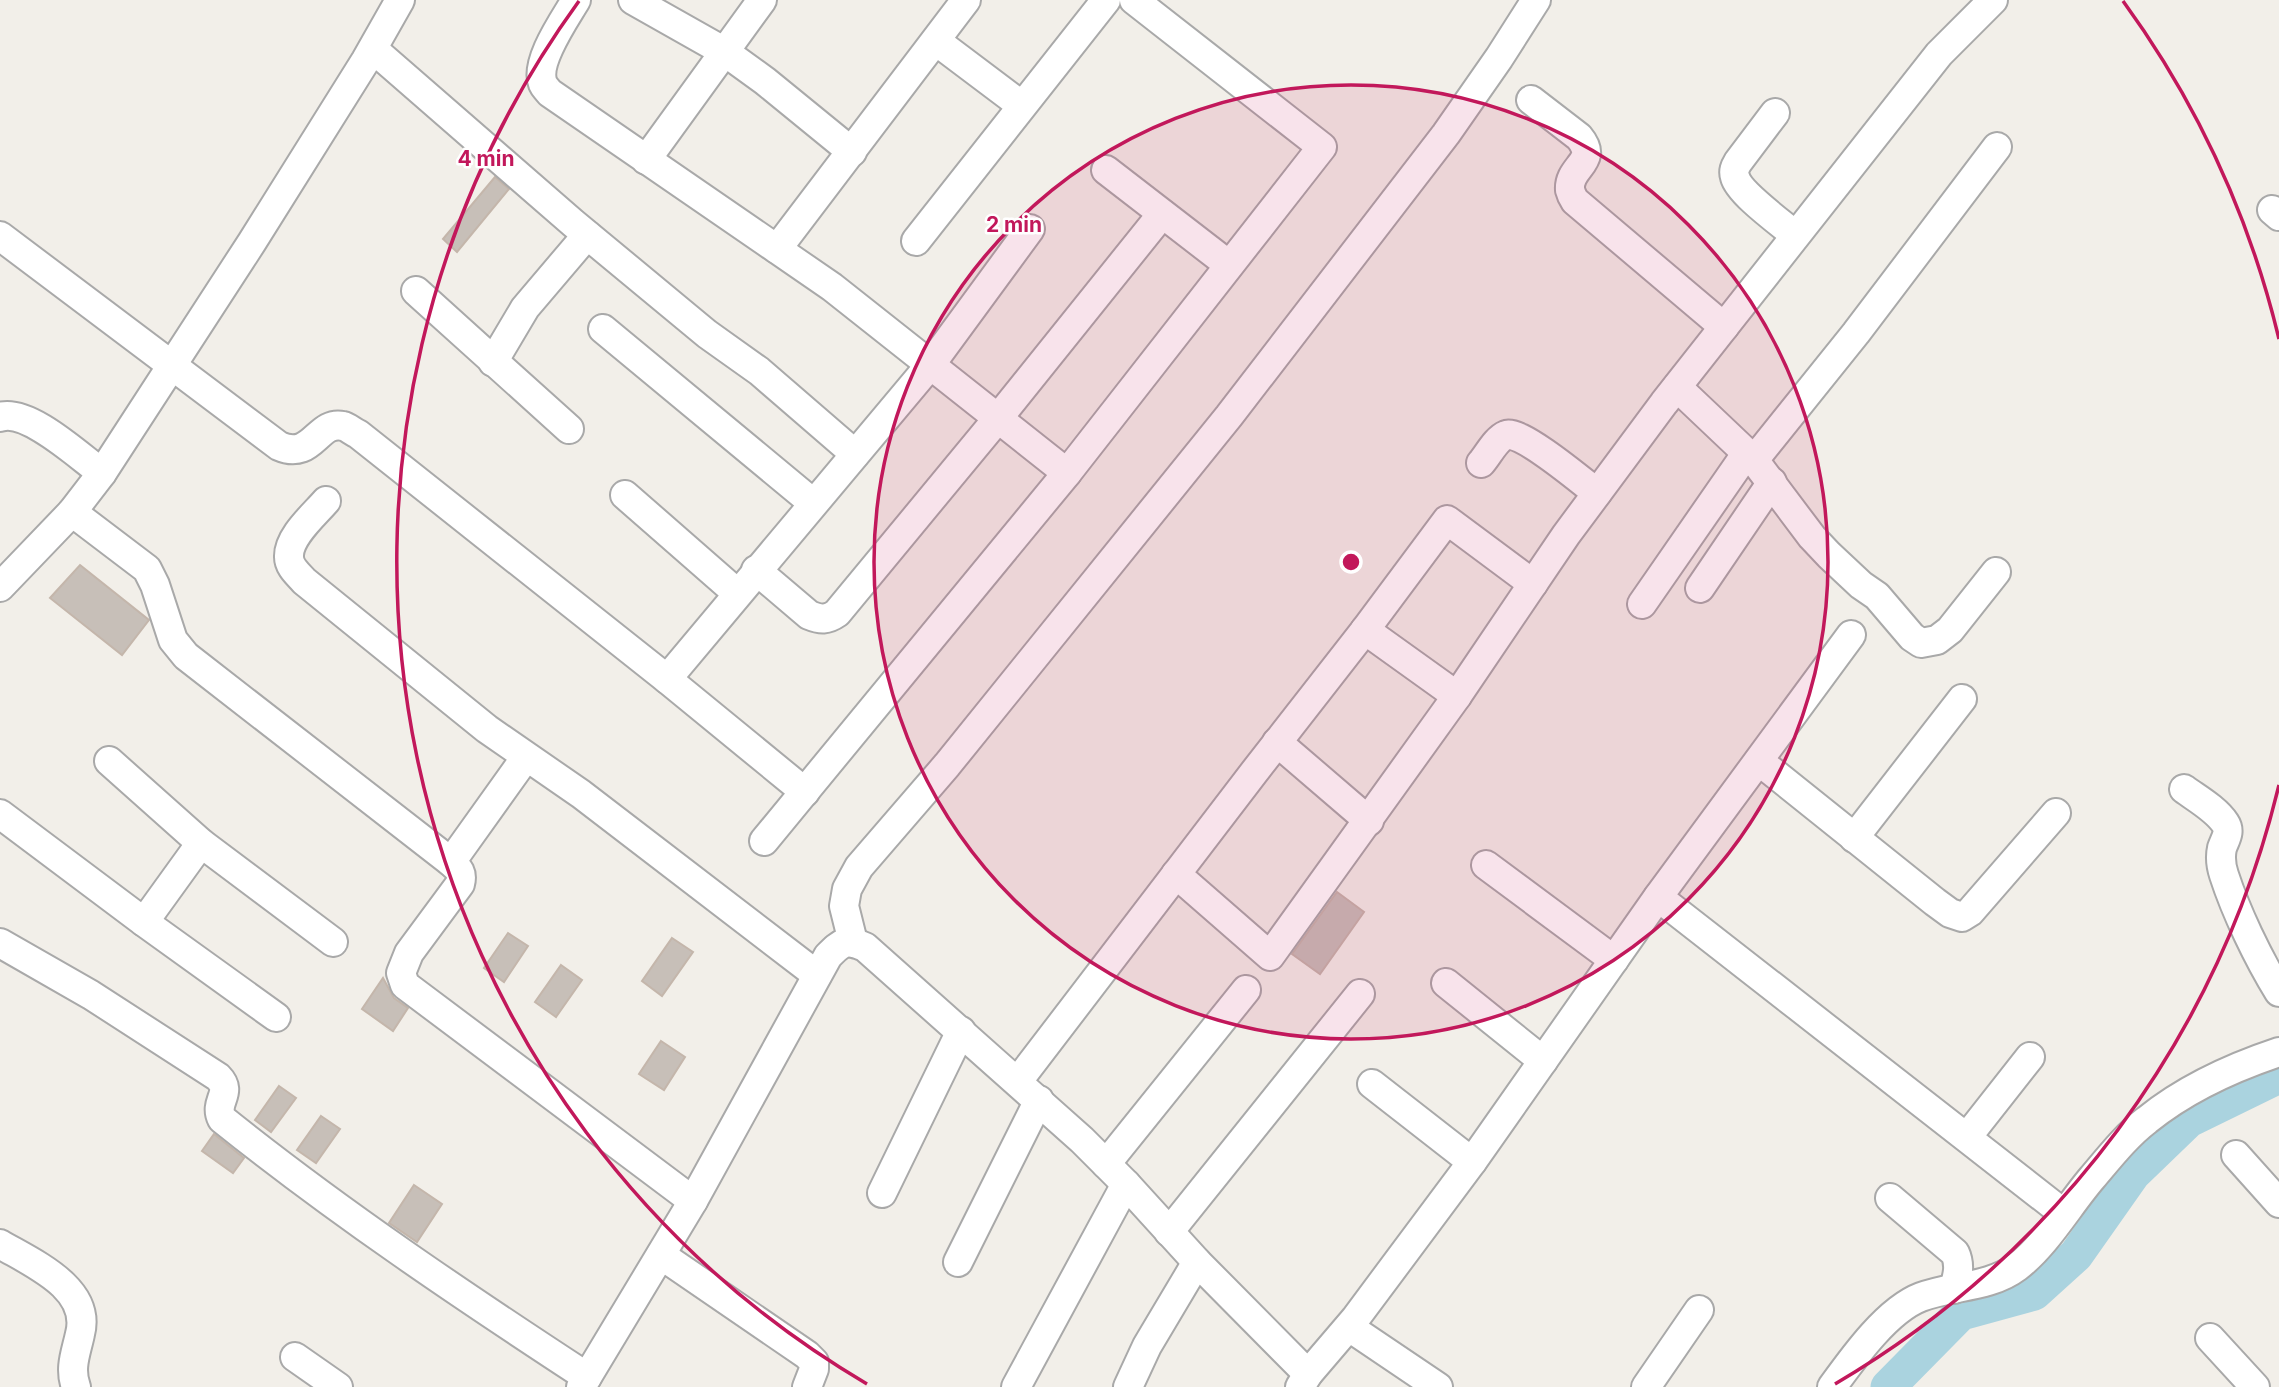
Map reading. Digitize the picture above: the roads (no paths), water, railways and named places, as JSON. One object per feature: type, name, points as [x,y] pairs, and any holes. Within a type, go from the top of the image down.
[{"type":"street","points":[[0,587],[72,512],[102,473],[373,49],[400,0]]},
{"type":"street","points":[[576,0],[546,54],[541,74],[543,84],[560,101],[832,287],[1067,473]]},
{"type":"street","points":[[633,0],[725,52],[852,152]]},
{"type":"street","points":[[646,160],[762,0]]},
{"type":"street","points":[[777,249],[966,0]]},
{"type":"street","points":[[916,241],[1105,0]]},
{"type":"street","points":[[764,841],[1067,473],[1322,147],[1134,0]]},
{"type":"street","points":[[1176,874],[1269,956],[1457,696],[1597,493],[1677,387],[1939,54],[1993,0]]},
{"type":"street","points":[[853,942],[844,906],[847,890],[859,867],[947,765],[1229,416],[1446,134],[1499,58],[1534,1]]},
{"type":"street","points":[[936,41],[1021,105]]},
{"type":"street","points":[[373,49],[587,235],[707,334],[759,371],[855,454]]},
{"type":"street","points":[[1531,100],[1586,145],[1586,157],[1573,178],[1570,190],[1575,201],[1724,327]]},
{"type":"street","points":[[1775,113],[1738,162],[1734,175],[1745,192],[1795,235]]},
{"type":"street","points":[[1642,604],[1750,457],[1825,372],[1997,147]]},
{"type":"street","points":[[1107,170],[1229,265]]},
{"type":"street","points":[[756,570],[809,615],[828,620],[837,613],[1162,214]]},
{"type":"street","points":[[667,679],[931,364],[1030,229]]},
{"type":"street","points":[[493,362],[525,308],[587,235]]},
{"type":"street","points":[[0,236],[279,446],[290,451],[300,449],[330,426],[343,426],[358,434],[805,792]]},
{"type":"street","points":[[416,291],[569,429]]},
{"type":"street","points":[[603,329],[813,503]]},
{"type":"street","points":[[1677,387],[1750,457],[1829,555],[1877,596],[1912,637],[1921,643],[1937,640],[1950,630],[1996,572]]},
{"type":"street","points":[[0,417],[16,416],[33,424],[102,473]]},
{"type":"street","points":[[1481,463],[1500,440],[1507,434],[1513,434],[1532,444],[1597,493]]},
{"type":"street","points":[[1700,589],[1772,482]]},
{"type":"street","points":[[625,495],[737,593]]},
{"type":"street","points":[[326,501],[295,539],[289,556],[292,567],[304,581],[426,681],[526,757],[581,794],[817,975]]},
{"type":"street","points":[[72,512],[146,569],[155,585],[173,640],[186,656],[461,871],[460,884],[409,953],[401,973],[405,985],[693,1201]]},
{"type":"street","points":[[1018,1081],[1366,630],[1447,520],[1533,584]]},
{"type":"street","points":[[1366,630],[1457,696]]},
{"type":"street","points":[[0,943],[90,995],[218,1077],[225,1083],[226,1090],[219,1113],[222,1119],[280,1166],[584,1382],[693,1201],[828,956],[840,944],[853,942],[865,947],[1018,1081],[1106,1164],[1304,1381],[1349,1327],[1472,1163],[1658,897],[1851,635]]},
{"type":"street","points":[[1854,838],[1962,699]]},
{"type":"street","points":[[1277,743],[1368,821]]},
{"type":"street","points":[[451,862],[526,757]]},
{"type":"street","points":[[109,761],[201,843],[332,942]]},
{"type":"street","points":[[1759,761],[1935,902],[1950,913],[1962,917],[1970,912],[2056,813]]},
{"type":"street","points":[[2183,789],[2219,816],[2227,827],[2228,834],[2221,860],[2224,874],[2249,935],[2279,992]]},
{"type":"street","points":[[0,814],[276,1017]]},
{"type":"street","points":[[144,922],[201,843]]},
{"type":"street","points":[[1486,865],[1614,960]]},
{"type":"street","points":[[1658,897],[2063,1213]]},
{"type":"street","points":[[1446,983],[1543,1061]]},
{"type":"street","points":[[1106,1164],[1246,990]]},
{"type":"street","points":[[1169,1232],[1360,994]]},
{"type":"street","points":[[882,1193],[961,1031]]},
{"type":"street","points":[[1832,1387],[1874,1335],[1906,1305],[1922,1297],[1997,1279],[2030,1256],[2115,1152],[2154,1114],[2208,1083],[2279,1052]]},
{"type":"street","points":[[1966,1137],[2030,1057]]},
{"type":"street","points":[[1372,1084],[1472,1163]]},
{"type":"street","points":[[958,1262],[1039,1100]]},
{"type":"street","points":[[2236,1155],[2279,1203]]},
{"type":"street","points":[[1016,1387],[1126,1184]]},
{"type":"street","points":[[1890,1198],[1955,1253],[1959,1269],[1954,1289]]},
{"type":"street","points":[[0,1244],[52,1276],[72,1294],[82,1312],[81,1331],[73,1358],[72,1384]]},
{"type":"street","points":[[661,1255],[807,1355],[814,1362],[807,1387]]},
{"type":"street","points":[[1128,1387],[1147,1346],[1197,1262]]},
{"type":"street","points":[[1646,1387],[1699,1310]]},
{"type":"street","points":[[1349,1327],[1438,1387]]},
{"type":"street","points":[[2210,1338],[2255,1387]]},
{"type":"street","points":[[295,1357],[338,1387]]},
{"type":"waterway","points":[[1888,1387],[1961,1313],[2034,1293],[2076,1255],[2133,1174],[2189,1120],[2279,1076]]}]
